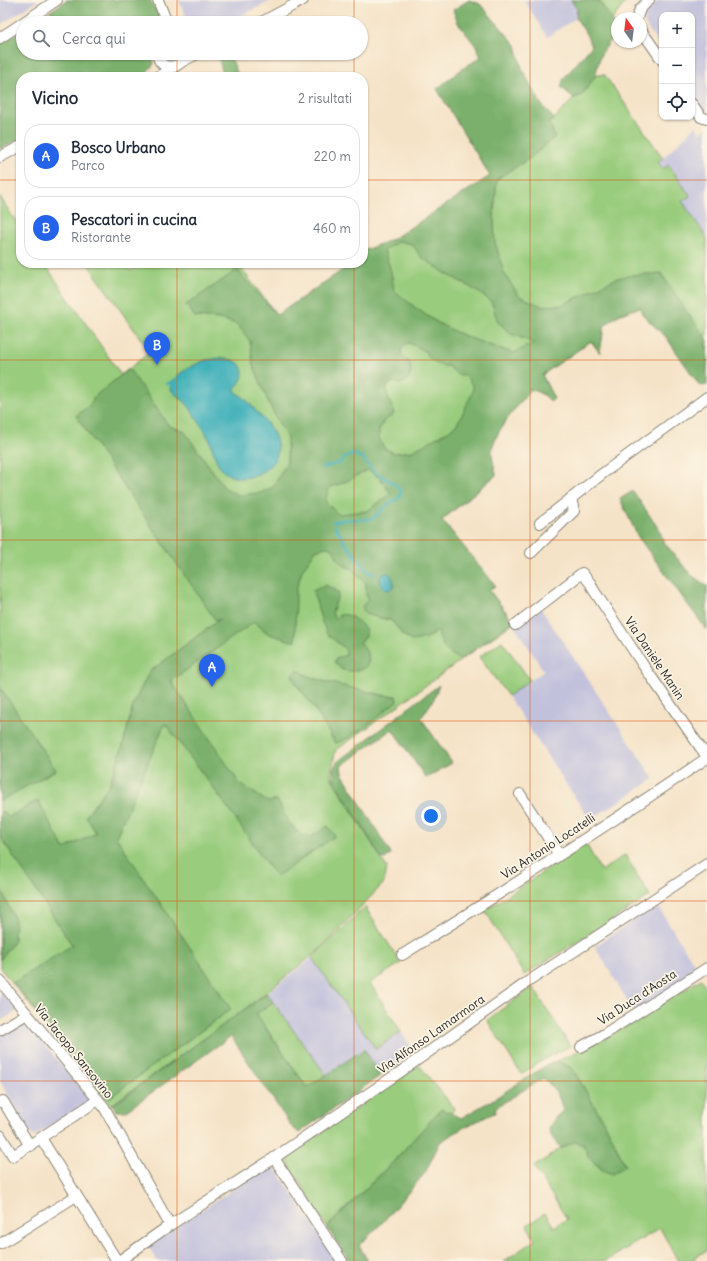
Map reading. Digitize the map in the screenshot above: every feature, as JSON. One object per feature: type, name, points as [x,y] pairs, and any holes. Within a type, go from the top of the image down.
[{"type":"street","points":[[33,16],[57,0]]},
{"type":"street","points":[[158,0],[164,16]]},
{"type":"street","points":[[273,16],[303,0]]},
{"type":"street","points":[[639,12],[649,0]]},
{"type":"street","points":[[0,38],[16,27]]},
{"type":"street","points":[[647,39],[659,56]]},
{"type":"street","points":[[153,72],[157,60]]},
{"type":"street","points":[[160,60],[164,65],[170,67],[183,60]]},
{"type":"street","points":[[165,72],[183,60]]},
{"type":"street","points":[[695,108],[701,117],[707,119]]},
{"type":"street","points":[[0,157],[16,149]]},
{"type":"street","points":[[540,523],[602,474],[707,397]]},
{"type":"street","points":[[531,553],[574,511],[571,498]]},
{"type":"street","name":"Via Daniele Manin","points":[[515,625],[582,573],[591,584],[639,659],[707,758]]},
{"type":"street","name":"Via Antonio Locatelli","points":[[402,955],[707,758]]},
{"type":"street","points":[[520,794],[559,855]]},
{"type":"street","name":"Via Alfonso Lamarmora","points":[[118,1261],[170,1225],[274,1158],[526,983],[707,864]]},
{"type":"street","name":"Via Duca d'Aosta","points":[[581,1047],[606,1033],[707,968]]},
{"type":"street","name":"Via Jacopo Sansovino","points":[[0,981],[98,1100],[170,1225]]},
{"type":"street","points":[[0,1030],[27,1014]]},
{"type":"street","points":[[0,1135],[13,1156],[98,1100]]},
{"type":"street","points":[[0,1102],[2,1101],[30,1146]]},
{"type":"street","points":[[40,1138],[118,1261]]},
{"type":"street","points":[[274,1158],[342,1261]]},
{"type":"street","points":[[0,1244],[76,1196]]},
{"type":"shaded area","points":[[0,0],[38,0],[0,25]]},
{"type":"shaded area","points":[[178,0],[272,0],[241,16],[186,16]]},
{"type":"shaded area","points":[[524,0],[571,0],[577,9],[576,18],[547,37]]},
{"type":"shaded area","points":[[660,0],[707,0],[707,115],[695,97],[695,12],[659,12],[659,45],[647,27],[646,11]]},
{"type":"shaded area","points":[[696,126],[700,133],[707,128],[707,238],[682,201],[690,196],[669,165],[662,169],[658,162]]},
{"type":"shaded area","points":[[541,609],[654,779],[590,820],[508,696],[544,671],[515,627]]},
{"type":"shaded area","points":[[657,905],[698,970],[634,1012],[595,946]]},
{"type":"shaded area","points":[[312,958],[376,1049],[401,1032],[414,1052],[381,1075],[364,1049],[326,1075],[267,993]]},
{"type":"shaded area","points":[[0,991],[19,1010],[0,1021]]},
{"type":"shaded area","points":[[24,1021],[89,1097],[88,1102],[33,1137],[0,1081],[0,1035]]},
{"type":"shaded area","points":[[273,1164],[337,1261],[157,1261],[149,1247],[178,1225]]},
{"type":"green space","points":[[67,0],[150,0],[159,16],[43,16]]},
{"type":"green space","points":[[469,0],[480,4],[516,45],[522,69],[541,104],[554,119],[549,122],[555,137],[530,158],[497,179],[494,218],[495,242],[504,273],[519,296],[542,306],[562,305],[617,278],[661,273],[686,311],[707,339],[707,385],[700,386],[666,337],[642,314],[640,307],[618,315],[604,326],[600,353],[591,341],[542,375],[554,399],[550,401],[544,395],[529,388],[531,389],[508,418],[497,435],[492,450],[496,475],[442,520],[495,585],[489,590],[513,622],[460,660],[445,648],[438,631],[425,638],[411,641],[403,635],[391,620],[365,614],[362,607],[368,599],[366,594],[366,584],[352,569],[345,566],[338,559],[333,549],[326,547],[316,550],[302,570],[296,590],[295,642],[269,634],[254,622],[171,681],[240,784],[268,802],[277,800],[289,822],[300,835],[311,837],[328,826],[335,836],[276,877],[225,804],[165,723],[116,837],[231,1009],[109,1098],[13,983],[72,945],[0,836],[0,813],[4,811],[9,817],[38,800],[64,849],[96,833],[86,816],[109,785],[123,745],[133,705],[149,672],[220,619],[216,621],[76,416],[90,405],[95,396],[129,369],[169,426],[184,431],[224,487],[237,495],[260,493],[273,487],[287,462],[287,438],[269,404],[253,364],[250,341],[237,324],[219,319],[195,317],[186,305],[237,270],[277,315],[346,268],[368,268],[368,249],[393,239],[490,176],[437,89],[462,69],[481,57],[476,46],[458,23],[453,10]],"holes":[[[399,241],[412,244],[421,257],[491,301],[498,322],[511,334],[534,343],[514,353],[455,332],[433,320],[416,308],[394,290],[391,271],[384,250]],[[409,343],[425,351],[428,357],[434,362],[442,366],[448,366],[457,374],[466,376],[472,385],[473,391],[456,425],[413,451],[394,453],[384,448],[379,438],[379,430],[383,422],[394,414],[387,394],[388,387],[393,383],[403,383],[410,375],[411,368],[409,361],[405,360],[401,356],[402,347]],[[368,470],[380,478],[391,494],[367,511],[338,514],[325,501],[329,488],[345,482]]]},
{"type":"green space","points":[[571,0],[598,0],[611,18],[611,40],[601,54],[595,76],[582,95],[574,98],[561,87],[564,78],[592,46],[576,18],[577,9]]},
{"type":"green space","points":[[598,0],[629,0],[618,12],[611,12],[611,19]]},
{"type":"green space","points":[[16,34],[16,60],[153,60],[154,64],[147,72],[16,72],[16,141],[0,149],[0,45]]},
{"type":"green space","points":[[219,60],[232,60],[237,72],[223,72]]},
{"type":"green space","points":[[604,74],[663,158],[658,162],[662,169],[669,165],[690,196],[682,201],[707,238],[707,368],[640,307],[618,315],[604,326],[600,353],[591,341],[542,375],[554,399],[550,401],[544,395],[463,354],[531,389],[502,426],[497,435],[492,453],[492,462],[496,475],[442,520],[495,586],[489,590],[514,622],[335,751],[331,777],[387,868],[384,883],[318,951],[236,1016],[111,1105],[0,968],[0,197],[16,221],[16,268],[47,268],[121,375],[150,352],[91,268],[128,268],[130,271],[134,268],[241,268],[277,315],[346,268],[368,268],[368,249],[393,239],[491,176],[554,119],[574,98],[582,95],[595,76]]},
{"type":"green space","points":[[633,491],[660,531],[663,541],[691,575],[707,586],[707,629],[638,537],[620,499]]},
{"type":"green space","points":[[326,585],[339,593],[332,613],[335,619],[339,616],[347,615],[366,629],[366,637],[360,642],[367,652],[369,661],[364,668],[360,670],[350,671],[341,669],[334,662],[337,658],[346,655],[346,650],[327,634],[313,591]]},
{"type":"green space","points":[[502,641],[530,680],[508,696],[479,657]]},
{"type":"green space","points":[[297,670],[311,677],[327,682],[382,695],[396,696],[397,701],[358,732],[342,741],[335,743],[315,709],[296,684],[292,674]]},
{"type":"green space","points":[[439,685],[434,699],[421,718],[452,763],[426,778],[392,729],[341,766],[342,773],[391,854],[385,859],[381,858],[333,778],[334,768],[337,762]]},
{"type":"green space","points":[[0,687],[56,770],[0,801]]},
{"type":"green space","points":[[586,844],[601,871],[625,855],[650,896],[524,975],[485,910]]},
{"type":"green space","points":[[0,887],[15,920],[14,941],[0,960]]},
{"type":"green space","points":[[365,907],[401,963],[370,983],[401,1032],[376,1049],[312,958]]},
{"type":"green space","points":[[701,979],[707,989],[707,1250],[690,1261],[678,1261],[660,1228],[606,1261],[504,1261],[535,1240],[527,1225],[545,1213],[554,1227],[567,1219],[534,1167],[561,1148],[576,1141],[584,1146],[589,1158],[604,1171],[625,1166],[610,1133],[573,1069],[557,1061],[604,1039],[639,1019]]},
{"type":"green space","points":[[533,987],[570,1046],[543,1060],[521,1074],[487,1020]]},
{"type":"green space","points":[[267,993],[273,1002],[256,1014],[307,1088],[364,1049],[381,1075],[299,1133],[291,1126],[231,1036],[126,1111],[116,1111],[113,1105]]},
{"type":"green space","points":[[273,1002],[326,1075],[307,1088],[256,1013]]},
{"type":"green space","points":[[557,1061],[573,1069],[610,1133],[625,1166],[612,1174],[604,1171],[589,1158],[584,1146],[576,1141],[561,1148],[554,1141],[549,1127],[556,1117],[563,1111],[556,1093],[551,1085],[543,1078],[495,1108],[496,1112],[463,1128],[440,1142],[425,1173],[381,1224],[359,1246],[368,1261],[349,1261],[327,1227],[394,1161],[441,1109],[461,1118],[494,1099],[545,1066]]},
{"type":"green space","points":[[419,1065],[454,1108],[451,1114],[441,1110],[394,1161],[327,1227],[285,1158]]},
{"type":"water","points":[[221,358],[234,360],[242,368],[242,379],[235,388],[236,392],[247,400],[270,427],[277,443],[278,451],[275,459],[268,467],[251,477],[232,477],[221,469],[209,439],[202,427],[188,406],[174,393],[170,386],[174,378],[191,367],[206,360]]},
{"type":"water","points":[[386,573],[389,573],[394,584],[391,589],[388,590],[382,587],[380,581],[380,577]]},
{"type":"waterway","points":[[166,384],[171,382]]},
{"type":"waterway","points":[[321,468],[340,463],[346,457],[353,454],[363,458],[374,472]]},
{"type":"waterway","points":[[376,473],[393,483],[400,490],[400,494],[397,499],[390,503]]},
{"type":"waterway","points":[[381,510],[389,504]]},
{"type":"waterway","points":[[371,519],[380,512]]},
{"type":"waterway","points":[[333,522],[342,520],[369,519]]},
{"type":"waterway","points":[[335,526],[347,546],[368,572],[375,574]]},
{"type":"place","name":"Pescatori in cucina","points":[[157,365]]},
{"type":"place","name":"Bosco Urbano","points":[[212,687]]}]
